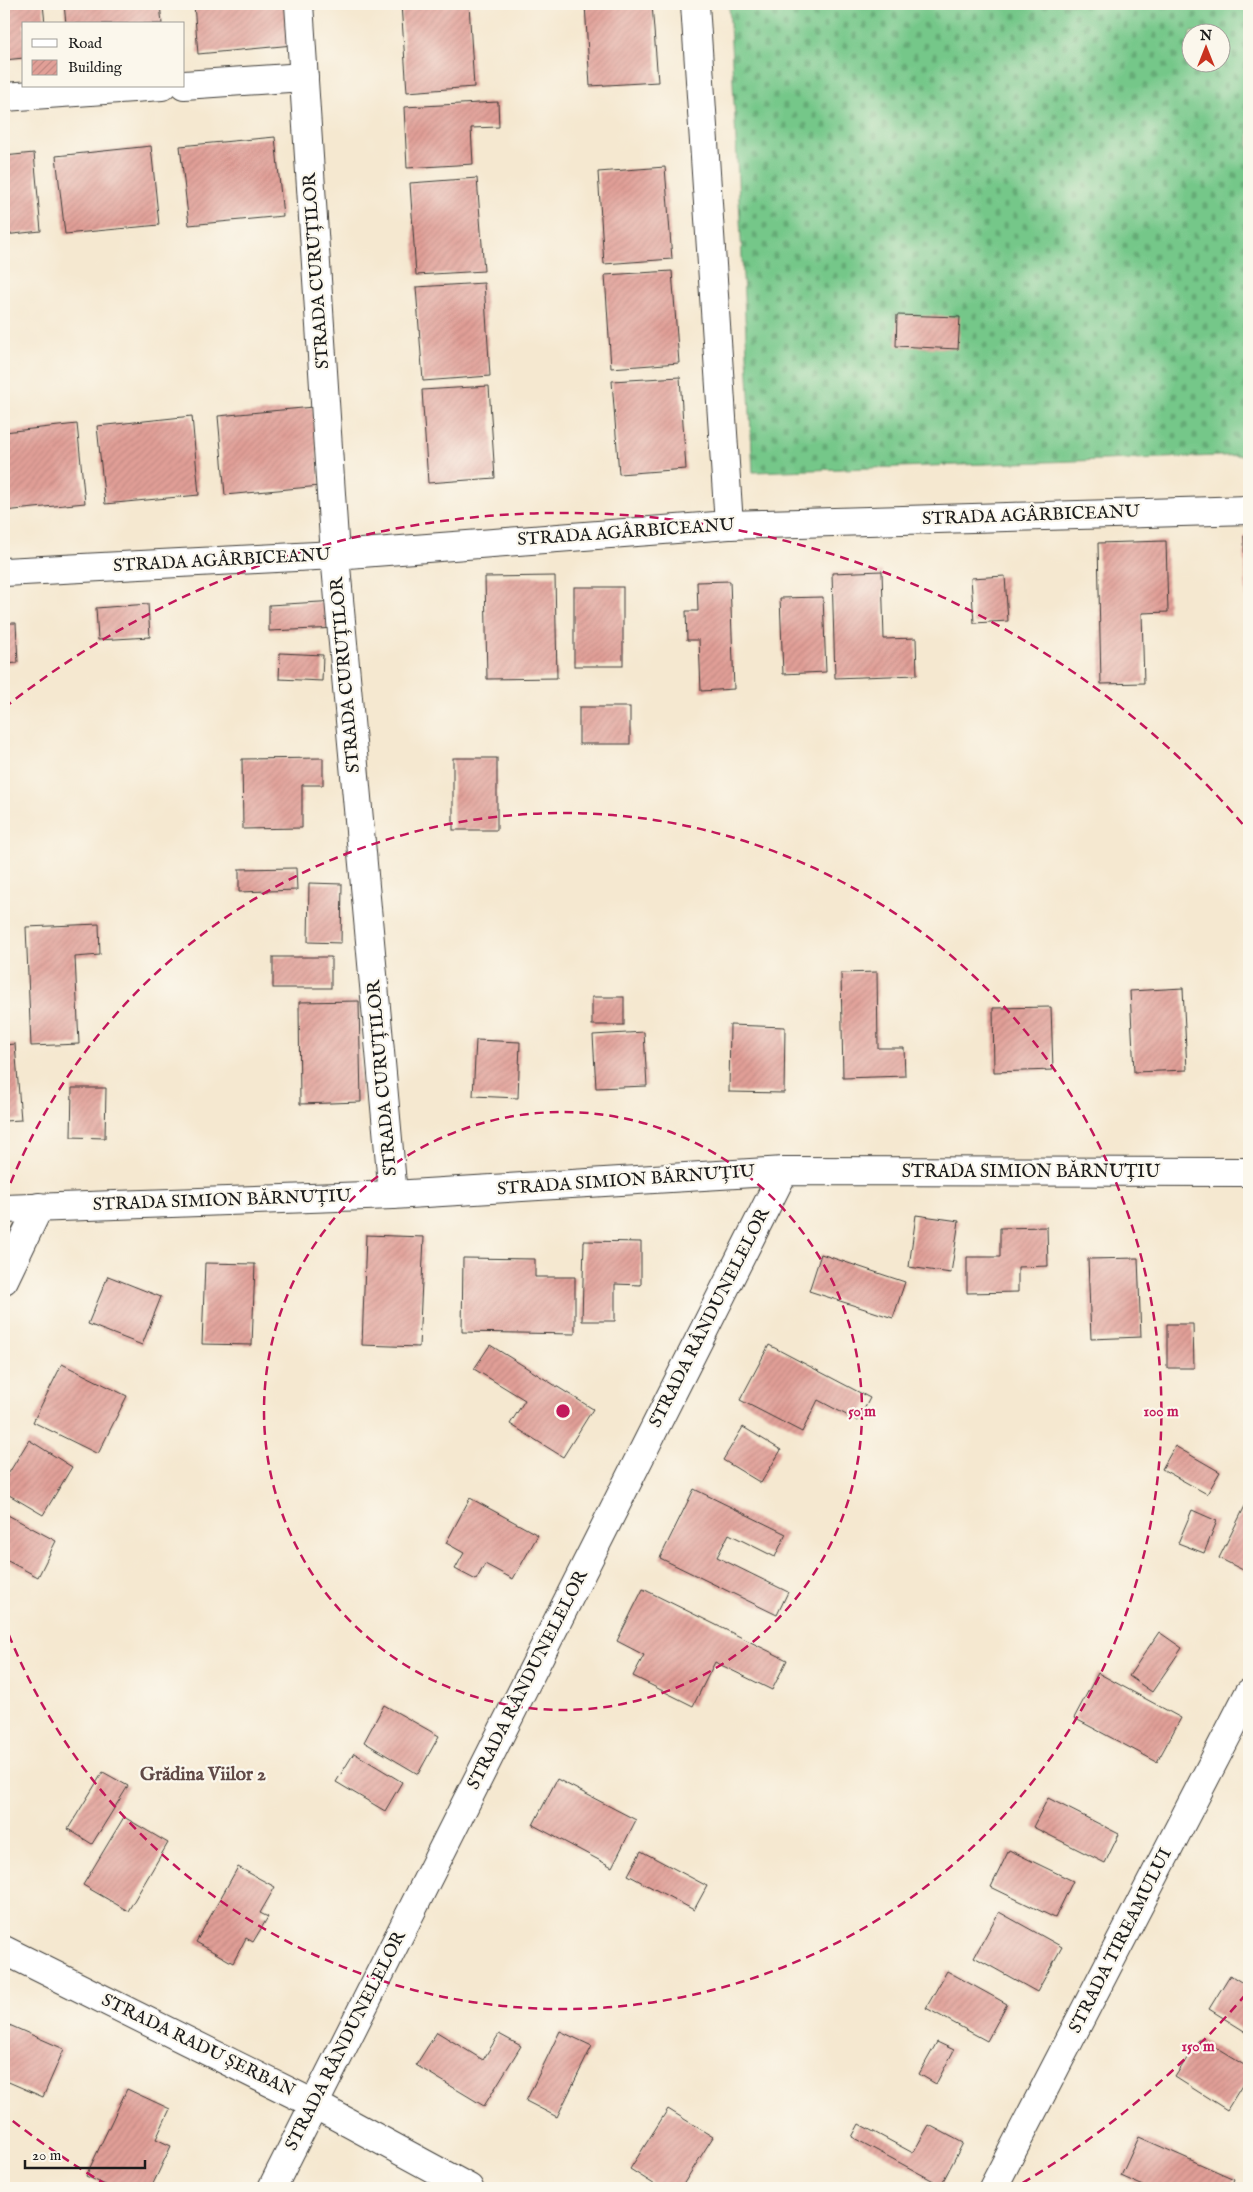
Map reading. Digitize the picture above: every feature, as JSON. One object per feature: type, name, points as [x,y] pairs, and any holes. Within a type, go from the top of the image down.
[{"type":"street","name":"STRADA CURUȚILOR","points":[[299,4],[336,555],[394,1195]]},
{"type":"street","points":[[695,4],[729,525]]},
{"type":"street","points":[[185,85],[304,76]]},
{"type":"street","points":[[4,97],[133,88]]},
{"type":"street","name":"STRADA AGÂRBICEANU","points":[[4,572],[336,555],[729,525],[1249,510]]},
{"type":"street","name":"STRADA SIMION BĂRNUȚIU","points":[[4,1209],[394,1195],[784,1171],[1249,1172]]},
{"type":"street","name":"STRADA RÂNDUNELELOR","points":[[272,2188],[784,1171]]},
{"type":"street","points":[[4,1280],[39,1208]]},
{"type":"street","name":"STRADA TIREAMULUI","points":[[993,2188],[1249,1693]]},
{"type":"street","name":"STRADA RADU ȘERBAN","points":[[4,1950],[314,2104],[469,2188]]},
{"type":"green space","points":[[729,4],[1249,4],[1249,455],[753,472]]},
{"type":"building","points":[[4,4],[43,4],[45,22],[22,22],[22,58],[4,60]]},
{"type":"building","points":[[64,4],[160,4],[162,22],[66,22]]},
{"type":"building","points":[[194,4],[289,4],[293,45],[198,54]]},
{"type":"building","points":[[401,4],[469,4],[474,87],[407,92]]},
{"type":"building","points":[[585,4],[652,4],[658,82],[590,86]]},
{"type":"building","points":[[498,102],[499,127],[471,128],[473,164],[407,168],[404,107]]},
{"type":"building","points":[[275,137],[283,216],[189,225],[180,146]]},
{"type":"building","points":[[151,146],[159,225],[65,234],[56,156]]},
{"type":"building","points":[[34,153],[41,231],[4,235],[4,156]]},
{"type":"building","points":[[665,167],[672,259],[604,264],[598,172]]},
{"type":"building","points":[[477,178],[484,271],[416,275],[410,183]]},
{"type":"building","points":[[672,271],[679,363],[611,368],[605,275]]},
{"type":"building","points":[[484,283],[490,376],[423,381],[416,287]]},
{"type":"building","points":[[897,315],[960,317],[958,349],[896,346]]},
{"type":"building","points":[[680,377],[686,469],[619,474],[612,381]]},
{"type":"building","points":[[489,386],[495,478],[428,483],[422,390]]},
{"type":"building","points":[[313,407],[320,486],[225,495],[218,416]]},
{"type":"building","points":[[192,416],[199,495],[105,504],[97,426]]},
{"type":"building","points":[[77,424],[85,503],[4,511],[4,432]]},
{"type":"building","points":[[1249,535],[1249,635],[1247,635],[1244,536]]},
{"type":"building","points":[[1166,541],[1168,612],[1142,613],[1144,683],[1101,684],[1098,543]]},
{"type":"building","points":[[882,571],[884,639],[916,638],[917,675],[835,678],[832,573]]},
{"type":"building","points":[[555,576],[557,678],[487,679],[485,577]]},
{"type":"building","points":[[1005,576],[1008,621],[974,623],[971,578]]},
{"type":"building","points":[[730,581],[734,689],[701,691],[699,640],[687,640],[686,611],[698,611],[697,582]]},
{"type":"building","points":[[574,587],[623,587],[623,666],[574,666]]},
{"type":"building","points":[[823,597],[826,672],[783,674],[780,598]]},
{"type":"building","points":[[337,601],[339,628],[269,631],[269,605]]},
{"type":"building","points":[[148,604],[150,637],[98,640],[96,608]]},
{"type":"building","points":[[4,623],[16,623],[18,663],[4,664]]},
{"type":"building","points":[[280,653],[323,655],[322,681],[279,679]]},
{"type":"building","points":[[579,707],[630,707],[630,744],[579,744]]},
{"type":"building","points":[[323,758],[323,785],[302,785],[302,828],[243,829],[242,759]]},
{"type":"building","points":[[453,758],[497,758],[497,830],[453,830]]},
{"type":"building","points":[[296,868],[297,890],[239,892],[239,869]]},
{"type":"building","points":[[309,883],[342,884],[341,943],[308,942]]},
{"type":"building","points":[[99,924],[100,955],[75,957],[79,1044],[31,1046],[26,927]]},
{"type":"building","points":[[273,957],[331,957],[331,988],[273,988]]},
{"type":"building","points":[[877,972],[878,1048],[904,1048],[905,1076],[843,1078],[841,973]]},
{"type":"building","points":[[1183,988],[1187,1070],[1134,1072],[1130,991]]},
{"type":"building","points":[[592,997],[624,997],[624,1025],[592,1025]]},
{"type":"building","points":[[359,1001],[361,1102],[300,1104],[299,1002]]},
{"type":"building","points":[[1051,1007],[1053,1070],[994,1072],[993,1008]]},
{"type":"building","points":[[730,1025],[785,1027],[784,1093],[729,1092]]},
{"type":"building","points":[[644,1032],[647,1086],[596,1088],[593,1035]]},
{"type":"building","points":[[476,1040],[520,1042],[518,1098],[473,1096]]},
{"type":"building","points":[[15,1044],[21,1120],[4,1121],[4,1045]]},
{"type":"building","points":[[72,1088],[106,1088],[105,1138],[71,1137]]},
{"type":"building","points":[[916,1215],[959,1221],[951,1273],[909,1267]]},
{"type":"building","points":[[1047,1227],[1048,1266],[1018,1267],[1018,1292],[967,1293],[967,1257],[1000,1257],[1000,1228]]},
{"type":"building","points":[[366,1235],[424,1237],[419,1347],[362,1345]]},
{"type":"building","points":[[584,1241],[641,1242],[641,1285],[615,1284],[615,1321],[582,1321]]},
{"type":"building","points":[[821,1254],[905,1282],[893,1318],[809,1291]]},
{"type":"building","points":[[463,1258],[535,1259],[535,1277],[575,1277],[575,1334],[462,1332]]},
{"type":"building","points":[[1138,1258],[1141,1337],[1091,1339],[1088,1259]]},
{"type":"building","points":[[205,1263],[255,1264],[252,1345],[202,1344]]},
{"type":"building","points":[[108,1276],[161,1297],[142,1345],[88,1324]]},
{"type":"building","points":[[1167,1324],[1193,1324],[1194,1368],[1167,1368]]},
{"type":"building","points":[[490,1345],[593,1409],[563,1457],[510,1424],[525,1400],[474,1369]]},
{"type":"building","points":[[769,1345],[870,1398],[858,1421],[818,1400],[802,1432],[740,1400]]},
{"type":"building","points":[[62,1364],[127,1396],[98,1454],[33,1422]]},
{"type":"building","points":[[743,1427],[781,1450],[761,1483],[723,1460]]},
{"type":"building","points":[[29,1440],[72,1467],[43,1515],[4,1492],[4,1481]]},
{"type":"building","points":[[1175,1446],[1220,1472],[1207,1494],[1162,1469]]},
{"type":"building","points":[[694,1489],[786,1534],[775,1557],[729,1534],[717,1557],[788,1592],[777,1615],[660,1558]]},
{"type":"building","points":[[470,1498],[538,1535],[513,1579],[485,1564],[476,1580],[455,1569],[464,1553],[446,1543]]},
{"type":"building","points":[[1245,1506],[1249,1508],[1249,1573],[1219,1558]]},
{"type":"building","points":[[1192,1510],[1217,1521],[1204,1553],[1178,1543]]},
{"type":"building","points":[[4,1513],[56,1541],[38,1577],[4,1559]]},
{"type":"building","points":[[643,1589],[787,1660],[772,1690],[715,1662],[693,1706],[633,1676],[644,1655],[617,1641]]},
{"type":"building","points":[[1159,1632],[1182,1648],[1152,1692],[1129,1676]]},
{"type":"building","points":[[1098,1673],[1181,1718],[1157,1762],[1074,1718]]},
{"type":"building","points":[[384,1705],[439,1736],[418,1774],[364,1742]]},
{"type":"building","points":[[354,1753],[402,1782],[385,1811],[336,1782]]},
{"type":"building","points":[[103,1772],[128,1786],[92,1844],[68,1829]]},
{"type":"building","points":[[557,1779],[636,1820],[612,1867],[533,1825]]},
{"type":"building","points":[[1048,1798],[1119,1834],[1105,1863],[1033,1827]]},
{"type":"building","points":[[124,1817],[168,1843],[128,1911],[83,1885]]},
{"type":"building","points":[[1009,1850],[1073,1881],[1055,1918],[991,1887]]},
{"type":"building","points":[[641,1851],[707,1886],[694,1910],[628,1875]]},
{"type":"building","points":[[238,1867],[275,1887],[260,1913],[268,1917],[253,1942],[246,1938],[233,1963],[196,1942]]},
{"type":"building","points":[[999,1912],[1062,1947],[1037,1992],[974,1957]]},
{"type":"building","points":[[947,1971],[1007,2004],[987,2041],[926,2008]]},
{"type":"building","points":[[1230,1975],[1249,1987],[1249,2034],[1209,2009]]},
{"type":"building","points":[[7,2024],[64,2049],[43,2097],[4,2080],[4,2032]]},
{"type":"building","points":[[560,2031],[592,2046],[557,2117],[526,2101]]},
{"type":"building","points":[[437,2032],[483,2060],[499,2034],[521,2046],[484,2106],[416,2065]]},
{"type":"building","points":[[1200,2038],[1249,2068],[1249,2074],[1227,2110],[1175,2077]]},
{"type":"building","points":[[937,2042],[954,2050],[936,2084],[919,2074]]},
{"type":"building","points":[[127,2089],[170,2109],[156,2139],[171,2146],[151,2188],[112,2188],[86,2176]]},
{"type":"building","points":[[668,2109],[713,2137],[681,2188],[660,2188],[630,2169]]},
{"type":"building","points":[[859,2124],[913,2153],[929,2125],[963,2143],[941,2185],[852,2137]]},
{"type":"building","points":[[1139,2137],[1234,2179],[1230,2188],[1148,2188],[1121,2176]]},
{"type":"district","name":"Grădina Viilor 2","points":[[203,1775]]}]
